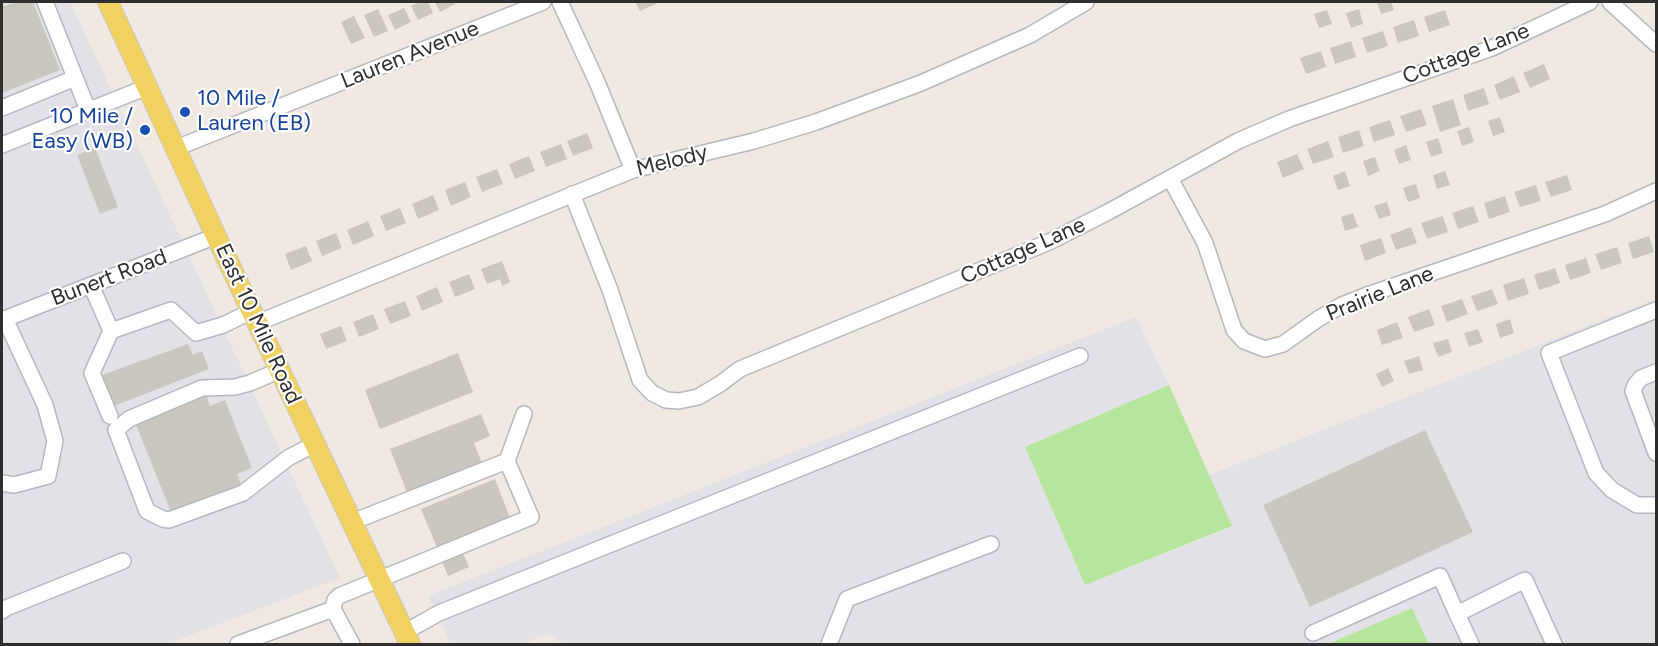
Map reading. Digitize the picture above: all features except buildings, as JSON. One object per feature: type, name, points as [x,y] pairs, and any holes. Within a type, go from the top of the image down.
[{"type":"main road","name":"East 10 Mile Road","points":[[108,2],[216,236],[408,638]]},
{"type":"street","points":[[45,2],[88,110]]},
{"type":"street","name":"Lauren Avenue","points":[[176,148],[543,2]]},
{"type":"street","points":[[560,2],[597,82],[633,170]]},
{"type":"street","name":"Melody","points":[[111,331],[171,310],[196,333],[255,317],[633,170],[754,141],[855,108],[966,65],[1030,35],[1086,2]]},
{"type":"street","name":"Cottage Lane","points":[[572,194],[610,290],[640,380],[652,393],[666,400],[679,401],[698,397],[740,369],[1049,242],[1238,141],[1289,119],[1492,48],[1590,2]]},
{"type":"street","points":[[1610,2],[1656,44]]},
{"type":"street","points":[[2,108],[75,78]]},
{"type":"street","points":[[2,145],[147,87]]},
{"type":"street","name":"Prairie Lane","points":[[1170,178],[1205,243],[1234,330],[1244,341],[1265,349],[1283,344],[1334,310],[1371,294],[1605,214],[1656,191]]},
{"type":"street","name":"Bunert Road","points":[[3,319],[216,236]]},
{"type":"street","points":[[92,285],[111,331],[92,373],[110,416]]},
{"type":"street","points":[[1656,310],[1549,353],[1596,472],[1612,490],[1636,505],[1656,505]]},
{"type":"street","points":[[2,483],[14,485],[48,476],[55,441],[45,405],[3,319]]},
{"type":"street","points":[[408,638],[439,613],[1080,356]]},
{"type":"street","points":[[280,369],[250,383],[235,387],[202,388],[129,419],[116,430],[147,511],[169,520],[243,493],[286,459],[315,444]]},
{"type":"street","points":[[1656,372],[1641,378],[1633,391],[1656,453]]},
{"type":"street","points":[[352,645],[333,609],[334,600],[339,596],[531,517],[507,460],[524,414]]},
{"type":"street","points":[[352,522],[507,460]]},
{"type":"street","points":[[829,645],[847,599],[992,544]]},
{"type":"street","points":[[2,612],[6,608],[123,561]]},
{"type":"street","points":[[1313,633],[1440,576],[1471,645]]},
{"type":"street","points":[[1456,614],[1525,580],[1554,645]]},
{"type":"street","points":[[238,645],[333,609]]},
{"type":"shaded area","points":[[2,2],[70,2],[340,578],[167,644],[2,644]]},
{"type":"shaded area","points":[[1656,299],[1656,644],[1429,644],[1412,608],[1328,644],[563,644],[548,634],[520,644],[451,644],[428,596],[1136,317],[1169,385],[1025,447],[1085,585],[1232,527],[1209,475]]},
{"type":"green space","points":[[1169,385],[1232,526],[1085,585],[1025,447]]},
{"type":"green space","points":[[1412,608],[1429,644],[1328,644]]},
{"type":"place","name":"10 Mile / Lauren (EB)","points":[[185,112]]},
{"type":"place","name":"10 Mile / Easy (WB)","points":[[145,130]]}]
